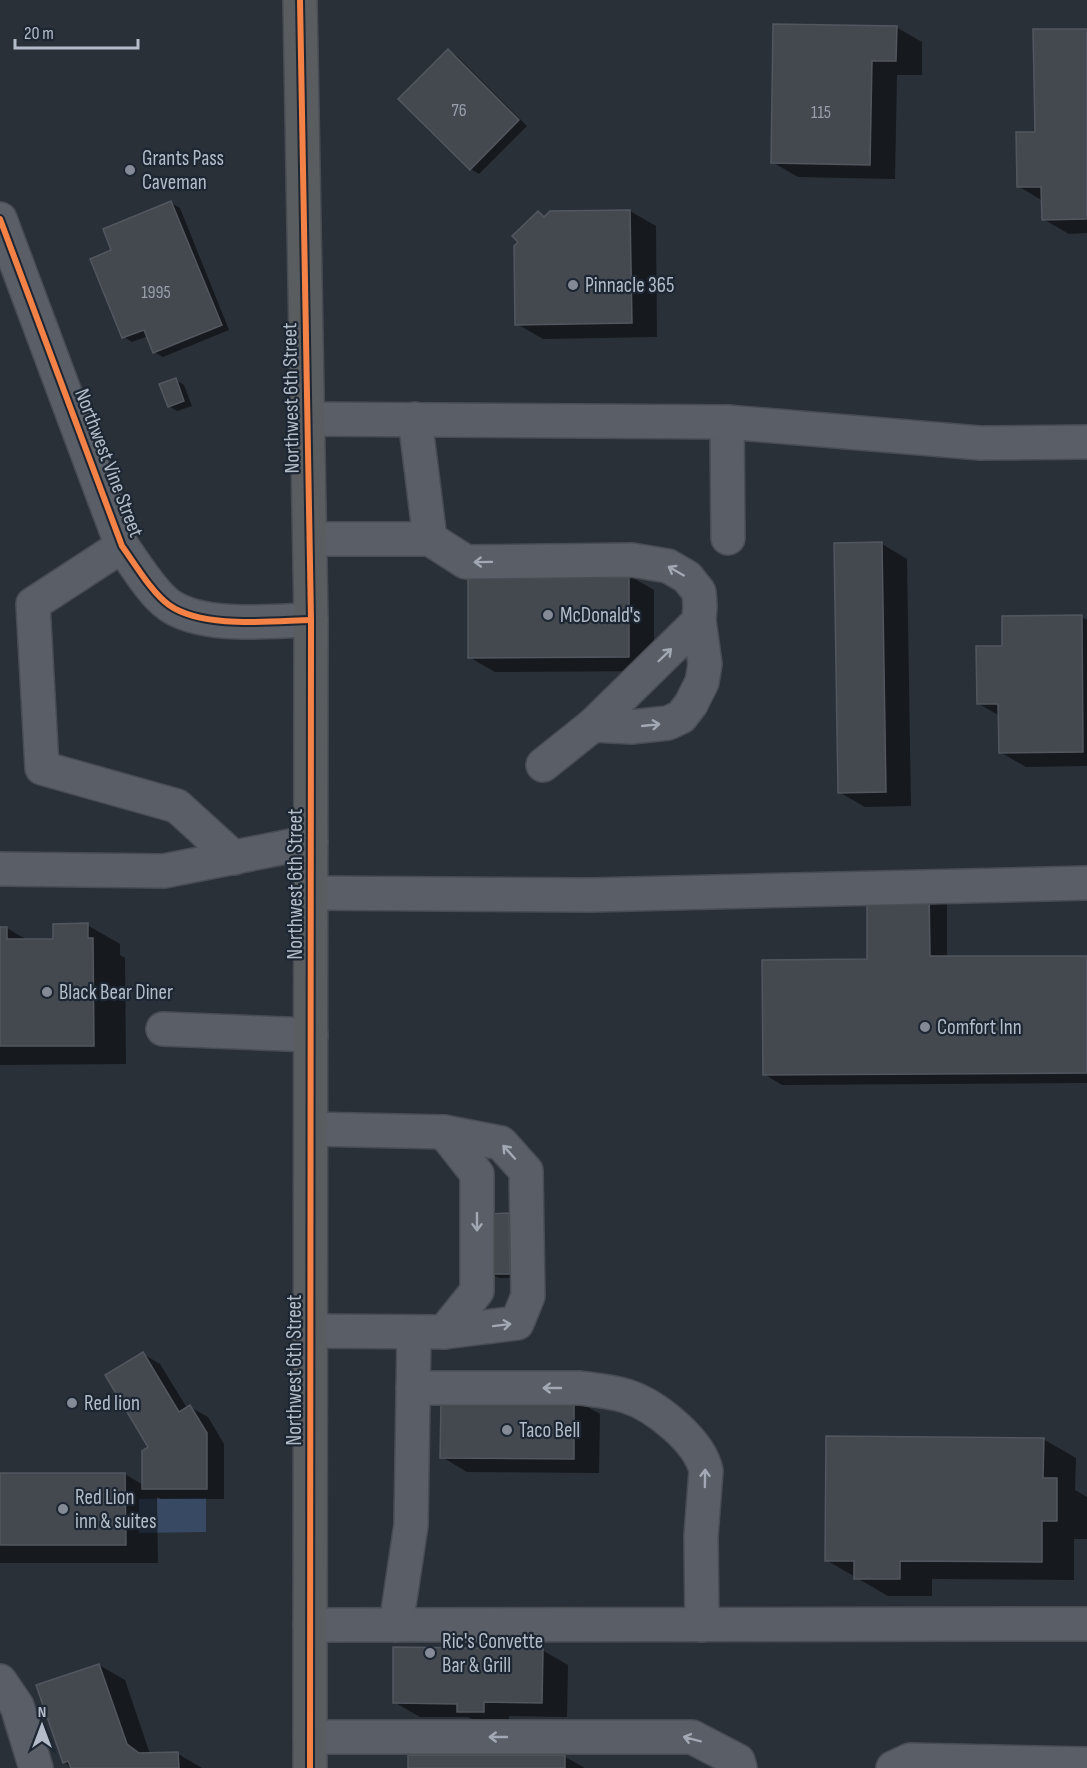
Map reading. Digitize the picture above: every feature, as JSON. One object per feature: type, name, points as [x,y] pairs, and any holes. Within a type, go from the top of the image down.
[{"type":"highway","name":"Northwest 6th Street","points":[[300,0],[311,620],[310,1753]]},
{"type":"street","name":"Northwest Vine Street","points":[[0,219],[122,546],[150,585],[169,605],[195,616],[228,621],[311,620]]},
{"type":"street","points":[[308,419],[727,422],[980,443],[1087,442]]},
{"type":"street","points":[[415,419],[430,539]]},
{"type":"street","points":[[727,422],[728,538]]},
{"type":"street","points":[[310,539],[430,539],[466,562],[632,560],[668,566],[687,577],[699,592],[699,621],[705,664],[702,682],[691,704],[681,717],[668,723],[631,727],[593,725]]},
{"type":"street","points":[[122,546],[33,604],[42,768],[177,806],[234,858]]},
{"type":"street","points":[[543,765],[593,725],[699,621]]},
{"type":"street","points":[[0,869],[164,871],[311,842]]},
{"type":"street","points":[[311,892],[591,895],[1087,883]]},
{"type":"street","points":[[163,1029],[311,1035]]},
{"type":"street","points":[[310,1331],[429,1332],[518,1323],[528,1296],[526,1171],[501,1143],[444,1132],[311,1129]]},
{"type":"street","points":[[396,1625],[411,1525],[413,1388],[429,1332],[477,1291],[477,1174],[444,1132]]},
{"type":"street","points":[[413,1388],[606,1390],[629,1397],[656,1411],[681,1432],[704,1462],[706,1472],[701,1536],[702,1625]]},
{"type":"street","points":[[310,1625],[1087,1624]]},
{"type":"street","points":[[0,1681],[17,1706],[36,1768]]},
{"type":"street","points":[[310,1753],[692,1737],[738,1761],[740,1768]]},
{"type":"street","points":[[893,1768],[910,1760],[1087,1764]]},
{"type":"water","points":[[206,1498],[206,1532],[139,1533],[139,1499]]},
{"type":"building","points":[[773,24],[897,26],[896,61],[872,61],[870,165],[771,163]]},
{"type":"building","points":[[1033,29],[1087,29],[1087,219],[1042,220],[1041,187],[1017,187],[1016,132],[1035,132]]},
{"type":"building","points":[[448,49],[519,120],[470,170],[398,99]]},
{"type":"building","points":[[171,201],[222,325],[153,353],[144,330],[122,338],[90,259],[111,250],[103,229]]},
{"type":"building","name":"Pinnacle 365","points":[[630,210],[632,323],[515,325],[514,246],[518,242],[512,236],[538,211],[544,217],[550,211]]},
{"type":"building","points":[[176,378],[184,401],[168,407],[159,384]]},
{"type":"building","points":[[882,542],[886,792],[838,793],[834,543]]},
{"type":"building","name":"McDonald's","points":[[468,573],[629,573],[629,657],[468,658]]},
{"type":"building","points":[[1082,615],[1083,752],[999,753],[998,704],[977,704],[976,646],[1002,646],[1002,616]]},
{"type":"building","points":[[867,888],[929,888],[930,956],[1087,956],[1087,1073],[763,1075],[762,960],[867,959]]},
{"type":"building","name":"Black Bear Diner","points":[[88,923],[88,938],[93,938],[94,1046],[0,1046],[0,927],[7,927],[7,939],[53,939],[53,924]]},
{"type":"building","points":[[509,1213],[510,1274],[488,1274],[488,1214]]},
{"type":"building","points":[[143,1352],[179,1412],[190,1405],[207,1433],[207,1489],[142,1489],[142,1451],[148,1447],[105,1375]]},
{"type":"building","name":"Taco Bell","points":[[574,1398],[574,1459],[440,1458],[441,1401]]},
{"type":"building","points":[[826,1436],[1044,1438],[1043,1478],[1057,1478],[1057,1521],[1042,1521],[1042,1562],[900,1561],[900,1579],[854,1579],[854,1561],[825,1561]]},
{"type":"building","name":"Red Lion inn & suites","points":[[0,1473],[125,1473],[126,1545],[0,1545]]},
{"type":"building","points":[[393,1647],[543,1649],[542,1703],[484,1702],[484,1712],[457,1712],[457,1704],[393,1703]]},
{"type":"building","points":[[99,1664],[127,1744],[139,1753],[178,1752],[179,1768],[71,1768],[68,1761],[63,1763],[36,1685]]},
{"type":"building","points":[[408,1755],[565,1755],[565,1768],[408,1768]]},
{"type":"cycle path","points":[[300,0],[311,620],[310,1768]]},
{"type":"cycle path","points":[[0,219],[122,546],[150,586],[169,605],[183,613],[200,618],[238,622],[311,620]]},
{"type":"place","name":"Grants Pass Caveman","points":[[130,170]]},
{"type":"place","name":"Pinnacle 365","points":[[573,285]]},
{"type":"place","name":"McDonald's","points":[[548,615]]},
{"type":"place","name":"Black Bear Diner","points":[[47,992]]},
{"type":"place","name":"Comfort Inn","points":[[925,1027]]},
{"type":"place","name":"Red lion","points":[[72,1403]]},
{"type":"place","name":"Taco Bell","points":[[507,1430]]},
{"type":"place","name":"Red Lion inn & suites","points":[[63,1509]]},
{"type":"place","name":"Ric's Convette Bar & Grill","points":[[430,1653]]}]
